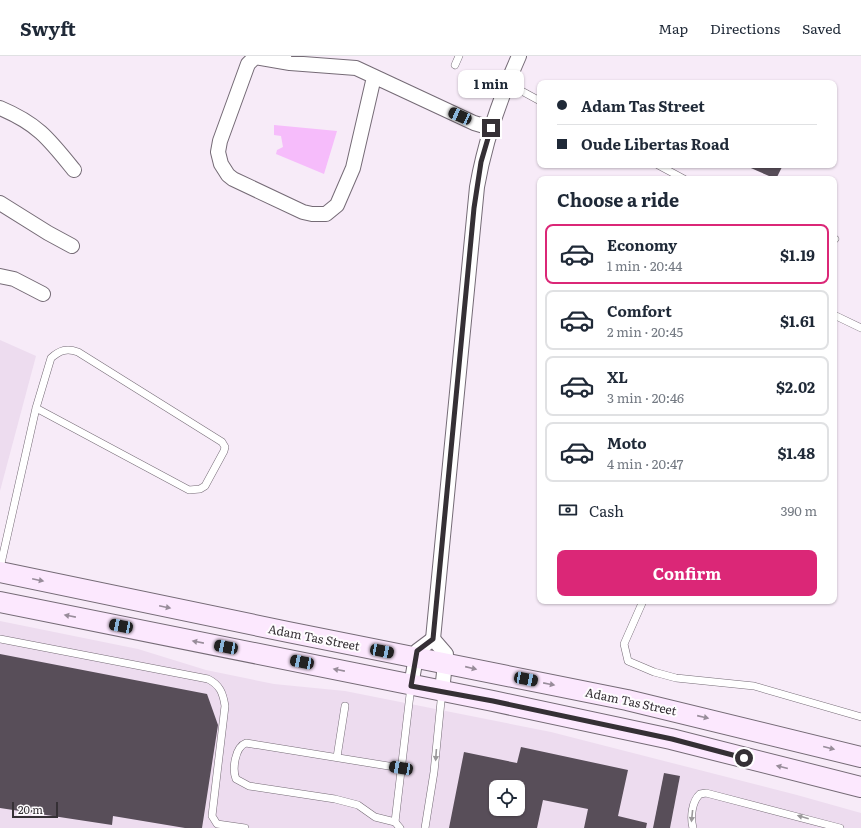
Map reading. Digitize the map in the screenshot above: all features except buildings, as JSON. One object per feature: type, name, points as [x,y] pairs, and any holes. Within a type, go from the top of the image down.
[{"type":"main road","name":"Adam Tas Street","points":[[0,572],[627,700],[861,757]]},
{"type":"main road","points":[[0,602],[672,739],[861,787]]},
{"type":"street","points":[[374,77],[353,168],[337,205],[331,211],[321,214],[303,212],[233,179],[224,170],[219,159],[220,142],[248,64],[253,58],[258,56],[290,63],[350,67],[360,70],[474,123],[491,128]]},
{"type":"street","points":[[442,691],[446,654],[433,639],[474,208],[481,162],[491,128],[507,83],[519,56]]},
{"type":"street","points":[[0,108],[38,128],[74,170]]},
{"type":"street","points":[[0,203],[72,246]]},
{"type":"street","points":[[0,276],[14,279],[43,294]]},
{"type":"street","points":[[411,686],[417,651],[433,639]]},
{"type":"lane","points":[[455,65],[459,56]]},
{"type":"lane","points":[[507,83],[537,99]]},
{"type":"lane","points":[[664,168],[678,176]]},
{"type":"lane","points":[[837,316],[861,328]]},
{"type":"lane","points":[[0,568],[36,408],[51,358],[62,350],[73,351],[222,442],[225,447],[205,486],[200,489],[189,490],[36,408]]},
{"type":"lane","points":[[641,604],[624,644],[628,661],[644,669],[676,678],[754,686],[861,717]]},
{"type":"lane","points":[[0,639],[208,679],[218,684],[224,697],[224,706],[212,816],[217,824],[245,828]]},
{"type":"lane","points":[[401,768],[246,743],[241,745],[238,749],[234,774],[236,779],[249,786],[335,799],[358,805],[375,817],[397,825],[401,768],[411,686]]},
{"type":"lane","points":[[426,828],[434,772],[442,691]]},
{"type":"lane","points":[[337,757],[345,706]]},
{"type":"lane","points":[[693,828],[691,819],[694,801],[700,794],[706,793],[840,828]]},
{"type":"shaded area","points":[[274,125],[337,131],[324,174],[276,154],[277,150],[283,147],[281,136],[274,135]]},
{"type":"shaded area","points":[[0,340],[36,356],[0,491]]},
{"type":"shaded area","points":[[0,621],[138,649],[206,670],[274,684],[345,691],[551,732],[797,795],[861,813],[861,828],[0,828]]},
{"type":"route","points":[[491,128],[481,162],[474,208],[439,560],[433,639],[417,651],[411,686],[493,701],[607,727],[672,739],[744,758]]}]
